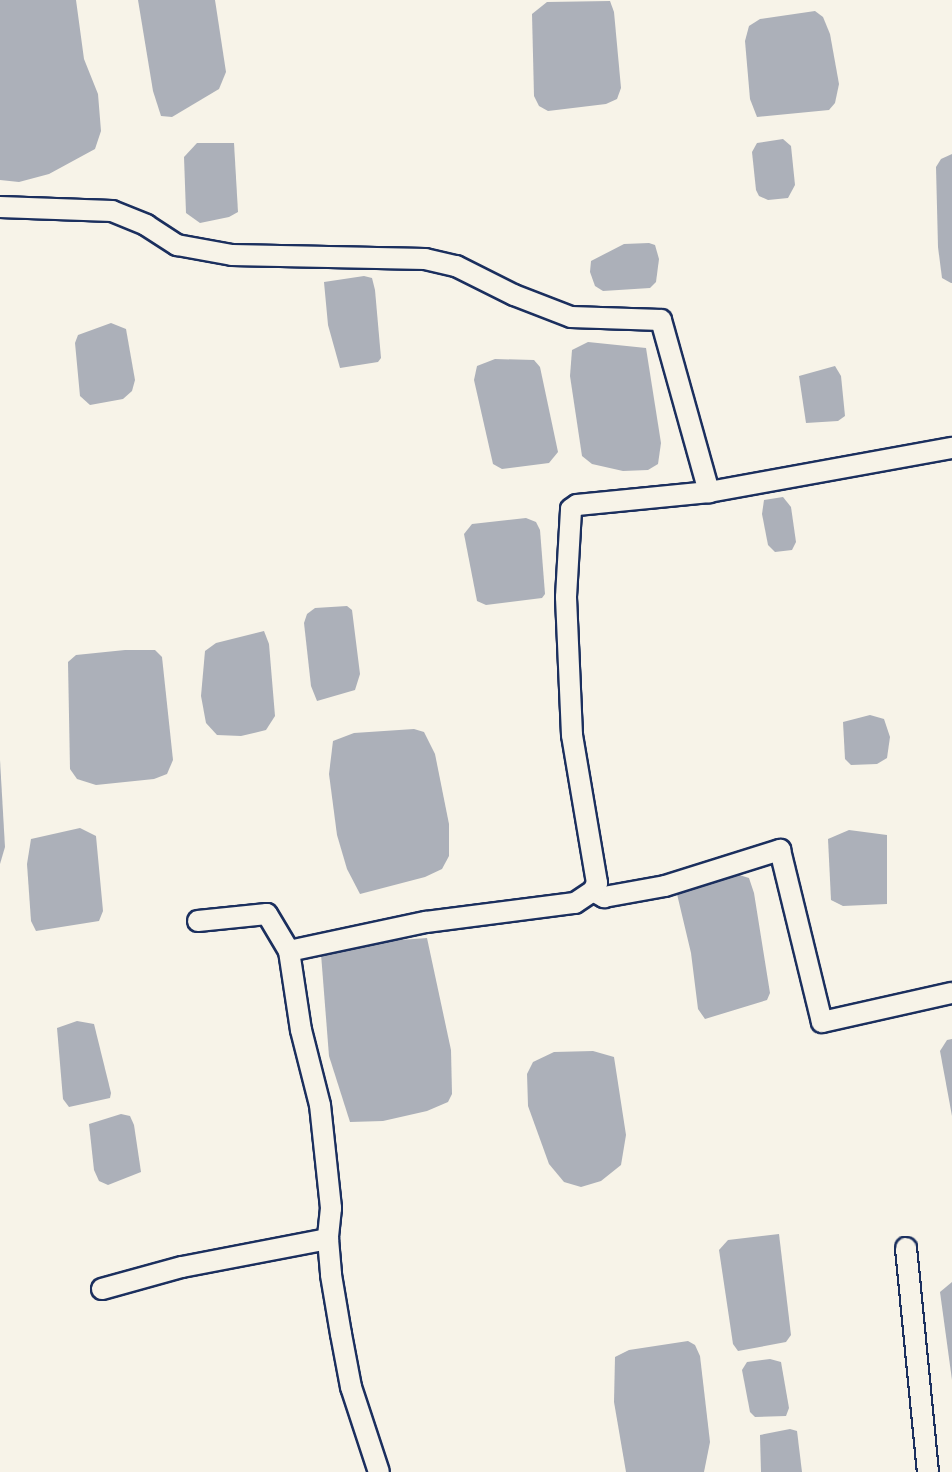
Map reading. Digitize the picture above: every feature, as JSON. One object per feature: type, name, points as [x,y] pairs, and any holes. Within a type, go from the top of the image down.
[{"type":"street","points":[[0,207],[112,211],[146,225],[177,244],[222,254],[425,259],[456,266],[514,295],[571,317],[661,320],[709,492]]},
{"type":"street","points":[[289,951],[426,922],[575,903],[593,891],[597,883],[572,735],[566,597],[571,509],[577,505],[709,492],[952,448]]},
{"type":"street","points":[[593,891],[604,897],[665,886],[780,850],[822,1022],[952,993]]},
{"type":"street","points":[[198,921],[267,914],[289,951],[301,1030],[320,1105],[331,1208],[328,1239],[351,1387],[379,1472]]},
{"type":"street","points":[[102,1289],[182,1267],[328,1239]]},
{"type":"street","points":[[906,1248],[928,1472]]},
{"type":"shaded area","points":[[0,0],[76,0],[84,59],[98,94],[101,131],[95,149],[49,174],[19,182],[0,180]]},
{"type":"shaded area","points":[[138,0],[215,0],[226,72],[219,89],[172,117],[161,116],[153,91]]},
{"type":"shaded area","points":[[610,1],[614,12],[621,88],[617,99],[606,104],[548,111],[539,106],[534,96],[532,14],[547,2]]},
{"type":"shaded area","points":[[815,11],[823,17],[830,34],[839,84],[835,103],[829,110],[757,117],[750,99],[745,41],[749,26],[760,19]]},
{"type":"shaded area","points":[[783,139],[791,146],[795,185],[788,198],[768,200],[759,196],[756,190],[752,152],[757,143]]},
{"type":"shaded area","points":[[197,143],[234,143],[238,212],[229,217],[200,223],[186,213],[184,157]]},
{"type":"shaded area","points":[[952,154],[951,283],[942,278],[938,247],[936,167],[941,159]]},
{"type":"shaded area","points":[[649,243],[655,245],[659,259],[656,282],[650,288],[603,291],[595,286],[590,272],[591,261],[624,244]]},
{"type":"shaded area","points":[[364,276],[372,278],[375,290],[381,358],[378,362],[340,368],[328,325],[324,282]]},
{"type":"shaded area","points":[[111,323],[126,329],[135,380],[132,391],[123,399],[90,405],[80,396],[75,343],[78,335]]},
{"type":"shaded area","points":[[588,342],[646,348],[661,443],[658,464],[648,470],[623,471],[592,464],[582,456],[570,376],[572,350]]},
{"type":"shaded area","points":[[495,359],[534,360],[540,367],[558,452],[549,463],[502,469],[493,464],[474,380],[477,366]]},
{"type":"shaded area","points":[[835,366],[841,376],[845,416],[838,421],[806,423],[799,376]]},
{"type":"shaded area","points":[[783,497],[791,507],[796,542],[792,550],[775,552],[768,545],[762,514],[764,500]]},
{"type":"shaded area","points":[[526,518],[536,522],[540,530],[545,594],[542,598],[486,605],[477,601],[464,534],[472,524]]},
{"type":"shaded area","points":[[347,606],[352,610],[360,674],[355,690],[317,701],[311,686],[304,623],[307,614],[315,608]]},
{"type":"shaded area","points":[[264,631],[269,644],[275,716],[266,730],[241,736],[217,735],[206,723],[201,696],[205,651],[216,643]]},
{"type":"shaded area","points":[[125,650],[155,650],[162,657],[173,760],[167,774],[154,779],[96,785],[77,779],[70,769],[68,662],[76,655]]},
{"type":"shaded area","points":[[870,715],[884,719],[890,737],[887,758],[877,764],[851,765],[845,759],[843,722]]},
{"type":"shaded area","points":[[414,729],[424,732],[435,754],[449,824],[449,856],[442,869],[425,877],[360,894],[347,869],[337,835],[329,774],[333,741],[354,733]]},
{"type":"shaded area","points":[[0,760],[5,847],[0,864]]},
{"type":"shaded area","points":[[80,828],[96,836],[103,911],[99,921],[36,931],[31,921],[27,864],[31,839]]},
{"type":"shaded area","points":[[849,830],[887,835],[887,904],[843,906],[831,900],[828,839]]},
{"type":"shaded area","points":[[733,873],[749,878],[754,893],[770,993],[767,1000],[705,1019],[698,1009],[691,953],[677,894],[683,889]]},
{"type":"shaded area","points":[[427,938],[451,1050],[452,1094],[448,1102],[427,1111],[383,1121],[350,1122],[329,1056],[321,954],[374,942]]},
{"type":"shaded area","points":[[77,1021],[94,1024],[111,1093],[110,1098],[69,1107],[63,1099],[57,1028]]},
{"type":"shaded area","points":[[952,1039],[952,1116],[940,1051],[947,1040]]},
{"type":"shaded area","points":[[593,1051],[614,1057],[626,1135],[621,1165],[601,1181],[581,1187],[564,1182],[549,1164],[528,1106],[527,1074],[533,1062],[554,1052]]},
{"type":"shaded area","points":[[121,1114],[130,1116],[134,1125],[141,1172],[108,1185],[99,1181],[94,1170],[89,1124]]},
{"type":"shaded area","points":[[779,1234],[791,1335],[786,1342],[738,1351],[733,1344],[719,1250],[728,1240]]},
{"type":"shaded area","points":[[952,1282],[952,1380],[940,1292]]},
{"type":"shaded area","points":[[688,1341],[695,1345],[700,1356],[710,1442],[704,1472],[626,1472],[614,1402],[615,1357],[629,1350]]},
{"type":"shaded area","points":[[770,1359],[781,1362],[789,1408],[786,1416],[755,1417],[750,1412],[742,1370],[747,1362]]},
{"type":"shaded area","points":[[790,1429],[797,1431],[802,1472],[761,1472],[760,1435]]}]
